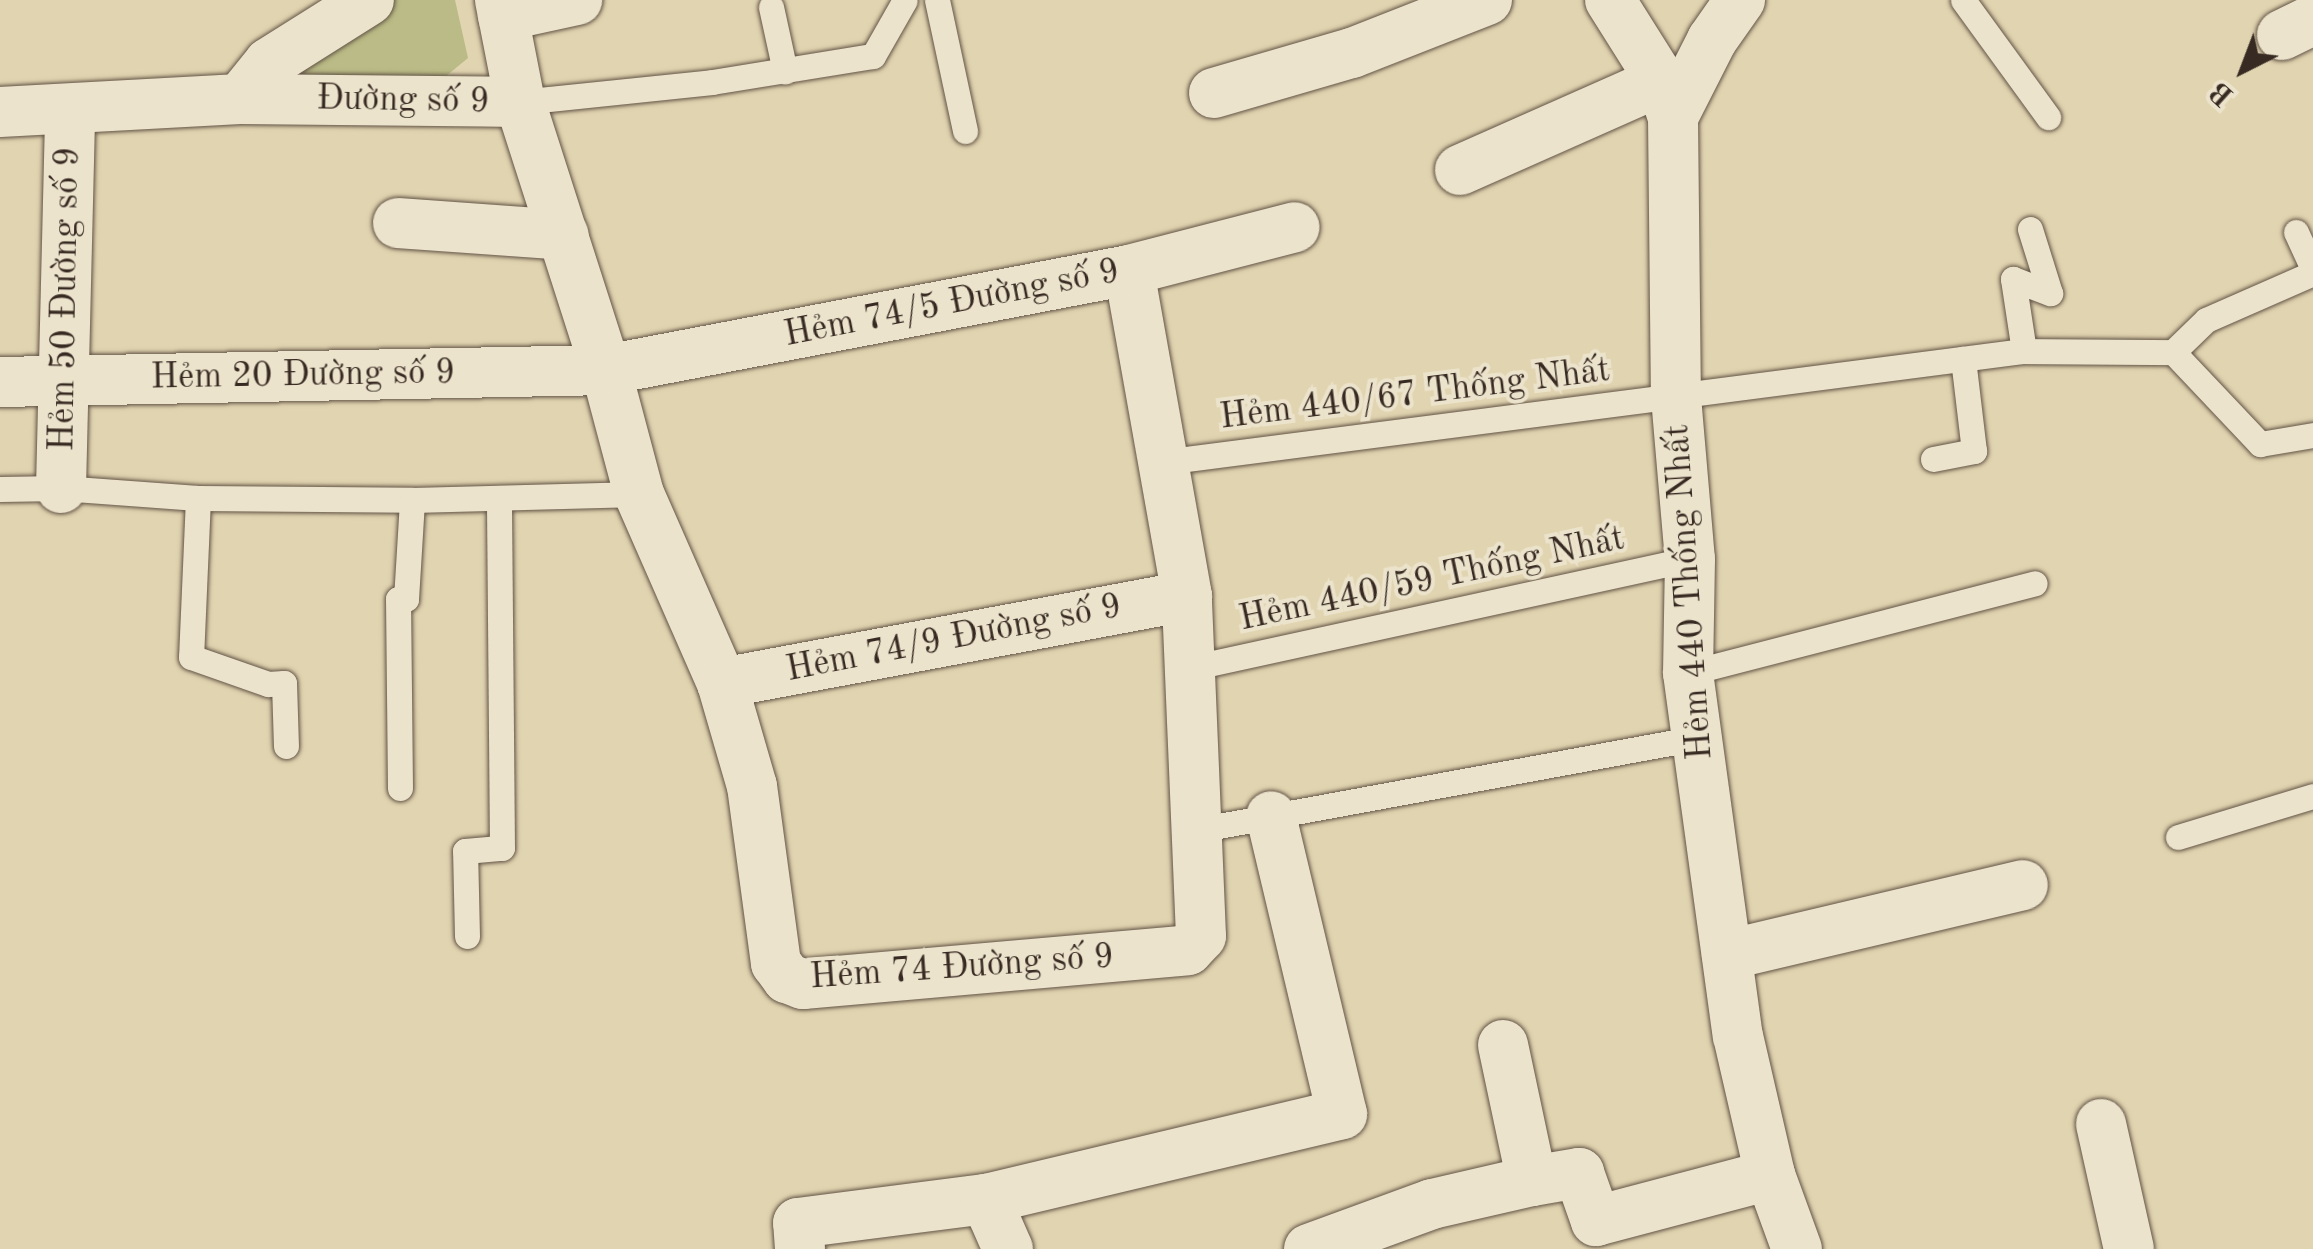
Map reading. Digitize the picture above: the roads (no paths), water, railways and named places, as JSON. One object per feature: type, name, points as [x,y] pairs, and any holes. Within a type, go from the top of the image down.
[{"type":"street","name":"Đường số 9","points":[[240,99],[270,63],[369,0]]},
{"type":"street","points":[[502,8],[577,0]]},
{"type":"street","points":[[1214,93],[1352,54],[1488,0]]},
{"type":"street","points":[[1610,0],[1667,99]]},
{"type":"street","points":[[1460,170],[1667,99],[1740,0]]},
{"type":"street","name":"Đường số 9","points":[[0,112],[240,99],[520,102],[502,8]]},
{"type":"street","name":"Hẻm 440 Thống Nhất","points":[[1667,99],[1676,397],[1690,558],[1688,673],[1738,1036],[1770,1175],[1797,1249]]},
{"type":"street","name":"Hẻm 74 Đường số 9","points":[[520,102],[606,370],[638,494],[722,683],[752,786],[776,964],[787,978],[803,984],[1188,950],[1201,936],[1187,596],[1129,270]]},
{"type":"street","name":"Hẻm 50 Đường số 9","points":[[61,488],[70,109]]},
{"type":"street","points":[[398,223],[564,236]]},
{"type":"street","name":"Hẻm 74/5 Đường số 9","points":[[606,370],[1129,270],[1295,228]]},
{"type":"street","name":"Hẻm 20 Đường số 9","points":[[0,382],[606,370]]},
{"type":"street","name":"Hẻm 74/9 Đường số 9","points":[[722,683],[1187,596]]},
{"type":"street","points":[[800,1249],[798,1223],[986,1199],[1342,1114],[1271,816]]},
{"type":"street","points":[[1727,956],[2023,884]]},
{"type":"street","points":[[1503,1044],[1532,1181]]},
{"type":"street","points":[[2100,1124],[2128,1249]]},
{"type":"street","points":[[1309,1249],[1432,1204],[1579,1173],[1596,1221],[1770,1175]]},
{"type":"street","points":[[986,1199],[1008,1249]]},
{"type":"lane","points":[[520,102],[784,71],[873,56],[905,0]]},
{"type":"lane","points":[[937,0],[965,130]]},
{"type":"lane","points":[[1963,0],[2048,117]]},
{"type":"lane","points":[[771,7],[784,71]]},
{"type":"lane","points":[[2024,352],[2014,279],[2050,293],[2030,228]]},
{"type":"lane","points":[[2296,232],[2313,271],[2206,320],[2173,352],[2260,444],[2313,435]]},
{"type":"lane","name":"Hẻm 440/67 Thống Nhất","points":[[1163,462],[2024,352],[2173,352]]},
{"type":"lane","points":[[1932,459],[1974,451],[1962,359]]},
{"type":"lane","points":[[0,489],[61,488],[198,498],[412,500],[638,494]]},
{"type":"lane","points":[[198,498],[191,656],[268,684],[284,683],[286,746]]},
{"type":"lane","points":[[467,936],[465,851],[502,848],[499,498]]},
{"type":"lane","points":[[400,788],[398,599],[406,599],[412,500]]},
{"type":"lane","name":"Hẻm 440/59 Thống Nhất","points":[[1190,668],[1690,558]]},
{"type":"lane","points":[[1688,673],[2035,584]]},
{"type":"lane","points":[[1197,830],[1698,738]]},
{"type":"lane","points":[[2178,837],[2313,796]]}]
